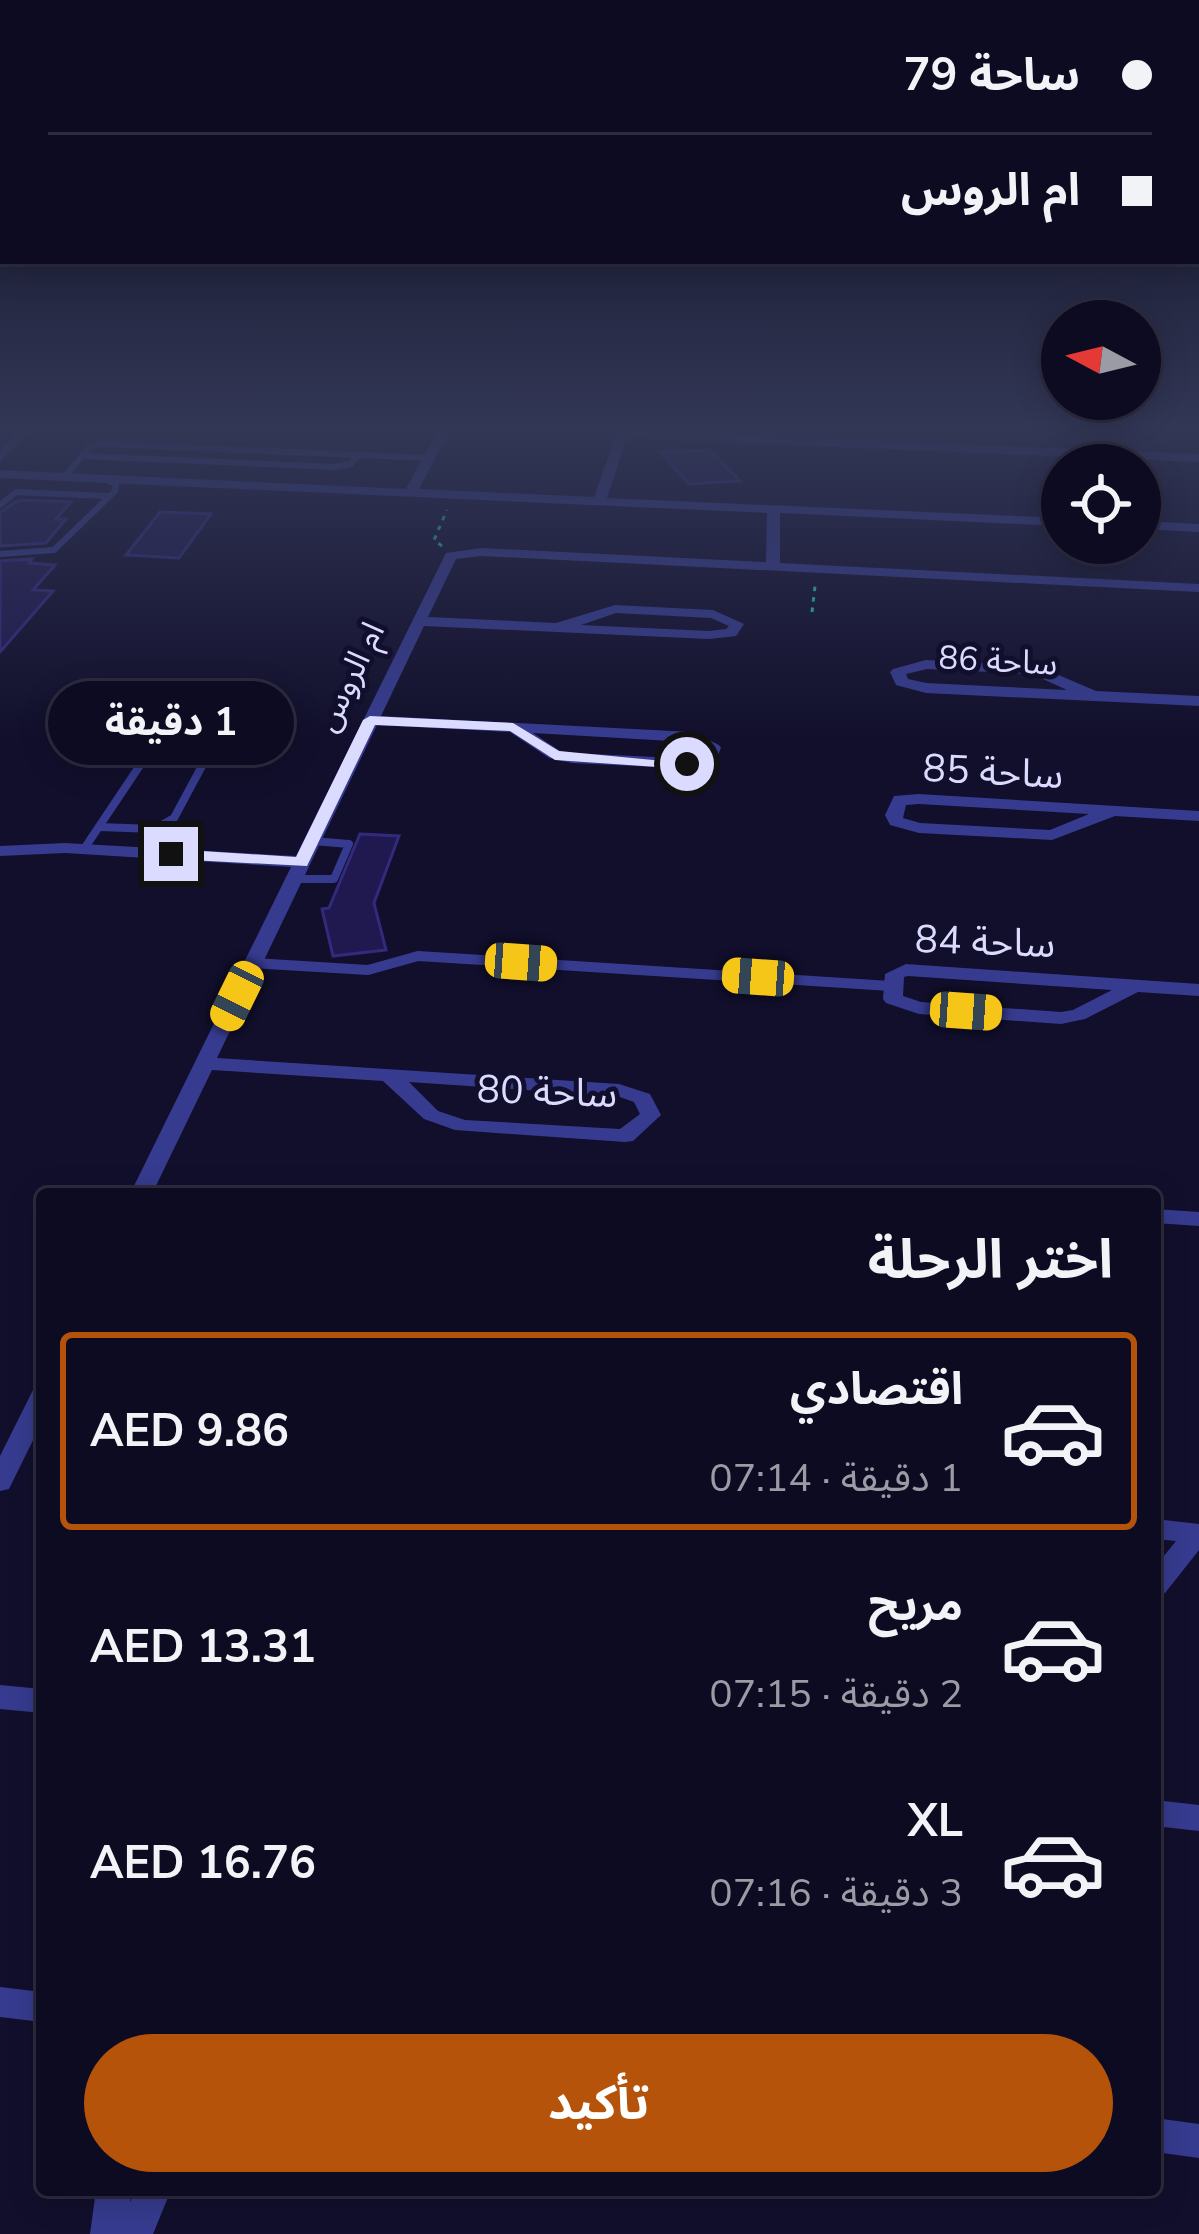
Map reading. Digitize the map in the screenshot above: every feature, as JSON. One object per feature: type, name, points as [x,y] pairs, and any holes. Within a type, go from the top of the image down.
[{"type":"street","points":[[772,566],[777,538],[785,528]]},
{"type":"street","points":[[457,554],[1199,588]]},
{"type":"street","name":"ام الروس","points":[[144,1188],[444,563],[457,554]]},
{"type":"street","points":[[418,620],[556,628],[709,635],[730,633],[737,624],[712,614],[615,609],[556,628]]},
{"type":"street","name":"ساحة 86","points":[[1091,695],[1035,670],[926,664],[898,672],[901,682],[926,688],[1199,701]]},
{"type":"street","points":[[370,720],[513,727],[692,737],[710,743],[712,755],[687,764],[572,758],[555,755],[513,727]]},
{"type":"street","name":"ساحة 85","points":[[1112,811],[1052,835],[919,828],[896,821],[893,815],[900,800],[919,799],[1199,816]]},
{"type":"street","points":[[0,855],[84,849],[297,871]]},
{"type":"street","name":"ساحة 84","points":[[1136,986],[1078,1016],[1061,1018],[919,1008],[893,999],[890,986],[895,974],[906,970],[1199,989]]},
{"type":"street","name":"ساحة 80","points":[[205,1063],[619,1090],[643,1098],[651,1115],[625,1136],[462,1126],[431,1115],[391,1077]]},
{"type":"street","points":[[1161,1218],[1199,1220]]},
{"type":"street","points":[[0,1482],[36,1408]]},
{"type":"street","points":[[1161,1530],[1198,1534]]},
{"type":"street","points":[[1161,1579],[1198,1534]]},
{"type":"street","points":[[0,1696],[36,1700]]},
{"type":"street","points":[[1161,1814],[1199,1818]]},
{"type":"street","points":[[0,2002],[36,2006]]},
{"type":"street","points":[[1161,2136],[1199,2141]]},
{"type":"street","points":[[109,2234],[113,2196]]},
{"type":"street","points":[[135,2234],[151,2196]]},
{"type":"lane","points":[[0,554],[54,550],[75,528]]},
{"type":"lane","points":[[99,827],[154,829],[174,818],[244,686]]},
{"type":"lane","points":[[84,849],[178,706]]},
{"type":"lane","points":[[297,871],[334,880],[349,844],[312,841]]},
{"type":"lane","points":[[252,963],[368,970],[418,956],[890,986]]},
{"type":"path","points":[[439,528],[434,540],[457,554]]},
{"type":"path","points":[[812,612],[817,568]]},
{"type":"building","points":[[0,528],[58,528],[46,543],[0,546]]},
{"type":"building","points":[[147,528],[201,528],[179,558],[126,555]]},
{"type":"building","points":[[32,559],[29,563],[55,565],[33,590],[53,591],[0,652],[0,561]]},
{"type":"building","points":[[360,834],[399,836],[374,903],[386,950],[333,956],[322,909],[329,908]]},
{"type":"route","points":[[171,854],[301,862],[370,720],[513,727],[555,755],[687,764]]}]
